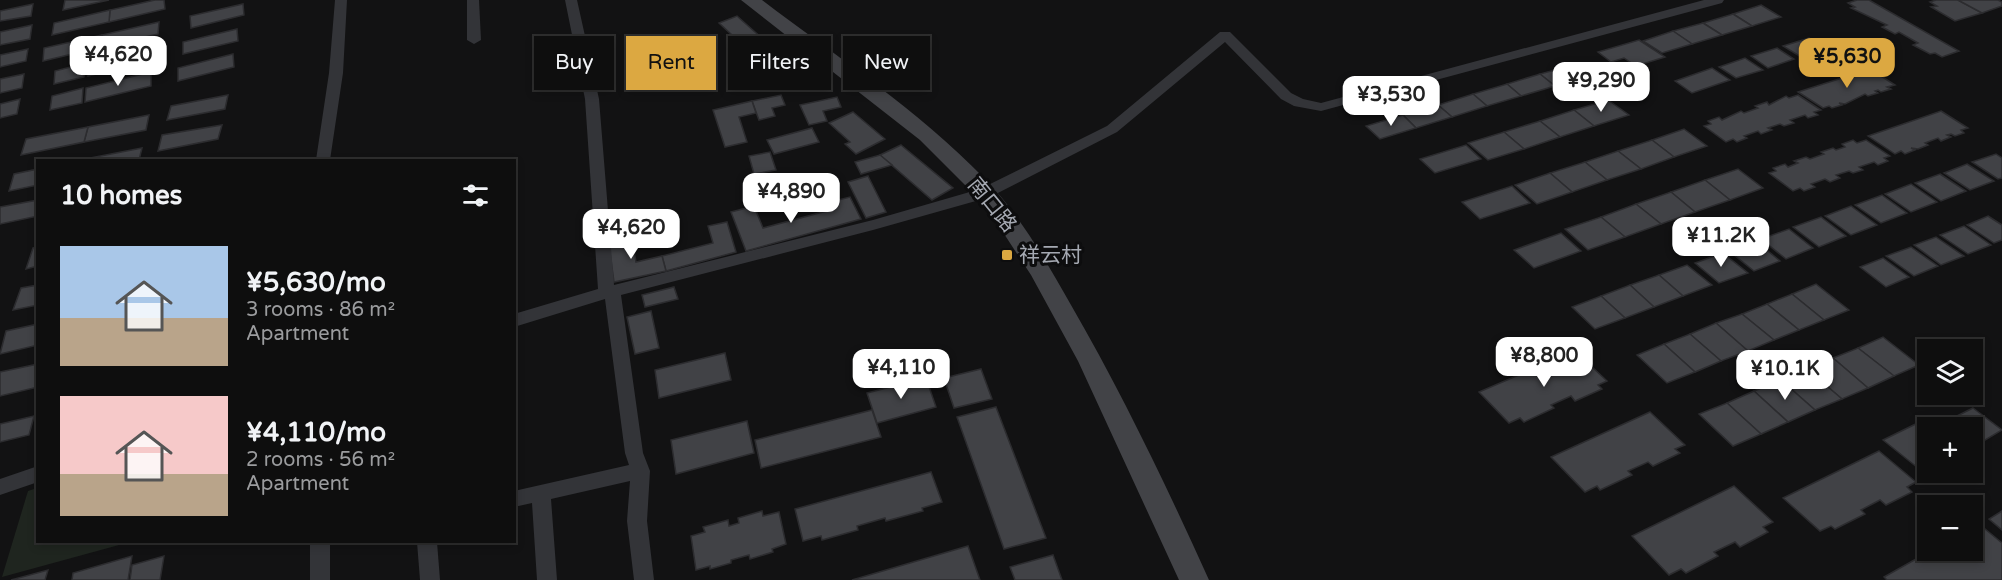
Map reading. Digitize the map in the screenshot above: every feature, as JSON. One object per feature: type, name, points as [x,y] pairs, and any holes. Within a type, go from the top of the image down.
[{"type":"main road","name":"南口路","points":[[750,0],[927,135],[985,193],[1022,242],[1063,310],[1099,379],[1194,580]]},
{"type":"street","points":[[323,159],[336,73],[340,0]]},
{"type":"street","points":[[473,0],[474,40]]},
{"type":"street","points":[[571,0],[592,99],[609,293],[634,453],[640,471],[637,521],[644,580]]},
{"type":"street","points":[[516,320],[609,293],[884,222],[985,193],[1112,129],[1225,35],[1286,96],[1299,103],[1321,107],[1718,0]]},
{"type":"street","points":[[516,499],[640,471]]},
{"type":"street","points":[[0,487],[36,475]]},
{"type":"street","points":[[541,493],[547,580]]},
{"type":"street","points":[[320,543],[320,580]]},
{"type":"street","points":[[427,543],[430,580]]},
{"type":"shaded area","points":[[36,488],[36,543],[126,543],[2,577],[28,491]]},
{"type":"building","points":[[65,0],[109,0],[63,10]]},
{"type":"building","points":[[164,0],[165,9],[109,22],[110,10]]},
{"type":"building","points":[[1869,0],[1959,51],[1942,57],[1935,53],[1930,54],[1913,45],[1918,43],[1899,32],[1895,34],[1882,27],[1887,25],[1851,8],[1855,7],[1848,3]]},
{"type":"building","points":[[1958,0],[1982,13],[1955,21],[1931,7],[1937,6],[1930,2]]},
{"type":"building","points":[[1958,0],[1998,0],[2002,2],[2002,6],[1982,13]]},
{"type":"building","points":[[33,4],[31,16],[0,21],[0,11]]},
{"type":"building","points":[[243,4],[244,15],[191,28],[190,16]]},
{"type":"building","points":[[1761,5],[1781,17],[1752,26],[1733,14]]},
{"type":"building","points":[[110,10],[109,22],[52,35],[54,23]]},
{"type":"building","points":[[1733,14],[1752,26],[1722,35],[1703,23]]},
{"type":"building","points":[[737,16],[759,36],[733,36],[719,23]]},
{"type":"building","points":[[159,22],[158,34],[102,47],[102,35]]},
{"type":"building","points":[[1703,23],[1722,35],[1692,44],[1673,31]]},
{"type":"building","points":[[32,25],[30,39],[0,45],[0,32]]},
{"type":"building","points":[[237,29],[238,41],[183,54],[183,42]]},
{"type":"building","points":[[1673,31],[1692,44],[1662,53],[1643,41]]},
{"type":"building","points":[[102,35],[102,47],[43,61],[44,48]]},
{"type":"building","points":[[1809,38],[1826,48],[1801,57],[1783,46]]},
{"type":"building","points":[[1639,40],[1665,57],[1636,66],[1624,58],[1611,62],[1598,52]]},
{"type":"building","points":[[152,48],[152,61],[88,76],[89,63]]},
{"type":"building","points":[[1777,48],[1794,59],[1768,68],[1751,56]]},
{"type":"building","points":[[28,49],[26,61],[0,67],[0,55]]},
{"type":"building","points":[[233,54],[234,67],[178,81],[178,68]]},
{"type":"building","points":[[1745,58],[1763,70],[1736,78],[1719,67]]},
{"type":"building","points":[[86,63],[84,77],[54,84],[55,71]]},
{"type":"building","points":[[1573,65],[1588,76],[1555,86],[1540,74]]},
{"type":"building","points":[[1712,68],[1730,80],[1692,93],[1675,81]]},
{"type":"building","points":[[1870,69],[1895,85],[1887,87],[1891,89],[1881,92],[1878,90],[1875,91],[1878,93],[1868,96],[1865,94],[1845,104],[1839,103],[1842,105],[1832,108],[1829,106],[1823,108],[1798,92]]},
{"type":"building","points":[[151,72],[151,86],[85,102],[86,88]]},
{"type":"building","points":[[24,74],[22,88],[0,93],[0,79]]},
{"type":"building","points":[[1540,74],[1555,86],[1521,96],[1507,84]]},
{"type":"building","points":[[1507,84],[1521,96],[1487,106],[1473,94]]},
{"type":"building","points":[[83,88],[82,103],[50,110],[52,96]]},
{"type":"building","points":[[1473,94],[1487,106],[1452,117],[1438,105]]},
{"type":"building","points":[[228,95],[225,109],[167,120],[171,106]]},
{"type":"building","points":[[781,95],[785,105],[772,108],[775,116],[759,120],[752,101]]},
{"type":"building","points":[[1798,95],[1821,110],[1814,112],[1818,115],[1808,118],[1805,115],[1790,120],[1794,123],[1768,128],[1772,130],[1761,134],[1758,131],[1744,136],[1747,138],[1737,142],[1733,139],[1726,142],[1704,126],[1711,124],[1708,121],[1719,117],[1722,120],[1741,111],[1744,113],[1758,108],[1755,106],[1767,102],[1769,105],[1786,96],[1789,98]]},
{"type":"building","points":[[837,97],[841,107],[823,111],[827,121],[809,125],[800,105]]},
{"type":"building","points":[[20,99],[17,114],[0,118],[0,104]]},
{"type":"building","points":[[1608,100],[1629,115],[1594,126],[1574,110]]},
{"type":"building","points":[[752,101],[756,113],[739,117],[747,142],[725,147],[713,110]]},
{"type":"building","points":[[1438,105],[1452,117],[1416,128],[1403,115]]},
{"type":"building","points":[[1574,110],[1594,126],[1560,137],[1540,121]]},
{"type":"building","points":[[1941,111],[1968,128],[1961,130],[1964,133],[1955,136],[1947,135],[1951,137],[1941,141],[1938,138],[1925,143],[1928,145],[1918,149],[1911,148],[1915,150],[1905,154],[1901,151],[1895,154],[1868,136]]},
{"type":"building","points":[[853,112],[885,139],[856,154],[845,144],[850,142],[829,123]]},
{"type":"building","points":[[149,115],[146,130],[84,142],[88,127]]},
{"type":"building","points":[[1403,115],[1416,128],[1380,139],[1366,126]]},
{"type":"building","points":[[1540,121],[1560,137],[1524,149],[1504,132]]},
{"type":"building","points":[[222,125],[218,139],[158,151],[162,135]]},
{"type":"building","points":[[88,127],[84,142],[21,155],[26,139]]},
{"type":"building","points":[[812,128],[819,142],[774,154],[767,140]]},
{"type":"building","points":[[1684,129],[1707,146],[1674,157],[1652,140]]},
{"type":"building","points":[[1504,132],[1524,149],[1488,160],[1468,143]]},
{"type":"building","points":[[1652,140],[1674,157],[1641,169],[1618,151]]},
{"type":"building","points":[[1853,140],[1857,143],[1866,140],[1890,156],[1884,158],[1888,161],[1878,165],[1874,162],[1859,167],[1863,170],[1836,175],[1840,178],[1830,182],[1825,179],[1811,184],[1815,187],[1804,191],[1800,188],[1793,191],[1769,173],[1776,171],[1773,168],[1785,164],[1788,167],[1798,163],[1794,161],[1806,157],[1810,159],[1824,154],[1821,152],[1845,147],[1842,144]]},
{"type":"building","points":[[901,145],[953,188],[932,200],[880,155]]},
{"type":"building","points":[[1466,145],[1481,159],[1435,173],[1420,159]]},
{"type":"building","points":[[142,148],[139,159],[85,159]]},
{"type":"building","points":[[1618,151],[1641,169],[1607,180],[1585,162]]},
{"type":"building","points":[[770,152],[776,170],[754,174],[749,156]]},
{"type":"building","points":[[1996,154],[2002,158],[2002,178],[1998,179],[1972,162]]},
{"type":"building","points":[[880,155],[892,165],[861,174],[855,162]]},
{"type":"building","points":[[1585,162],[1607,180],[1572,192],[1550,173]]},
{"type":"building","points":[[1967,164],[1994,181],[1970,190],[1944,173]]},
{"type":"building","points":[[36,169],[36,185],[9,191],[14,174]]},
{"type":"building","points":[[1738,169],[1763,188],[1730,200],[1705,180]]},
{"type":"building","points":[[1550,173],[1572,192],[1537,204],[1515,185]]},
{"type":"building","points":[[1940,174],[1966,191],[1941,201],[1915,183]]},
{"type":"building","points":[[868,176],[886,212],[866,218],[848,182]]},
{"type":"building","points":[[1705,180],[1730,200],[1695,212],[1671,192]]},
{"type":"building","points":[[1911,184],[1937,202],[1911,212],[1885,194]]},
{"type":"building","points":[[1512,186],[1530,203],[1480,219],[1462,202]]},
{"type":"building","points":[[1671,192],[1695,212],[1661,224],[1636,204]]},
{"type":"building","points":[[1882,195],[1907,213],[1881,223],[1855,205]]},
{"type":"building","points":[[850,197],[861,219],[746,251],[731,212],[754,206],[763,228],[834,209],[830,202]]},
{"type":"building","points":[[36,200],[36,216],[0,224],[0,207]]},
{"type":"building","points":[[1636,204],[1661,224],[1625,237],[1601,217]]},
{"type":"building","points":[[1851,206],[1877,225],[1851,235],[1825,216]]},
{"type":"building","points":[[1988,216],[2002,225],[2002,240],[1994,243],[1967,225]]},
{"type":"building","points":[[1601,217],[1625,237],[1588,250],[1565,229]]},
{"type":"building","points":[[1821,217],[1846,236],[1819,247],[1793,227]]},
{"type":"building","points":[[727,222],[736,252],[666,271],[662,256],[713,243],[708,226]]},
{"type":"building","points":[[1964,226],[1991,245],[1968,254],[1940,235]]},
{"type":"building","points":[[1789,229],[1813,248],[1786,259],[1761,239]]},
{"type":"building","points":[[631,233],[636,262],[662,256],[666,271],[614,282],[608,238]]},
{"type":"building","points":[[1561,233],[1581,251],[1534,268],[1514,250]]},
{"type":"building","points":[[1936,237],[1964,256],[1941,265],[1914,245]]},
{"type":"building","points":[[1756,241],[1780,261],[1754,271],[1729,251]]},
{"type":"building","points":[[36,247],[36,266],[26,269],[33,248]]},
{"type":"building","points":[[1911,247],[1938,266],[1914,276],[1886,256]]},
{"type":"building","points":[[1723,253],[1748,273],[1719,283],[1695,263]]},
{"type":"building","points":[[1883,258],[1909,277],[1886,287],[1860,267]]},
{"type":"building","points":[[1687,265],[1712,285],[1683,296],[1659,275]]},
{"type":"building","points":[[1659,275],[1683,296],[1654,307],[1630,285]]},
{"type":"building","points":[[1816,284],[1849,310],[1824,320],[1792,294]]},
{"type":"building","points":[[36,285],[36,305],[13,310],[21,288]]},
{"type":"building","points":[[1630,285],[1654,307],[1625,318],[1601,296]]},
{"type":"building","points":[[674,287],[678,299],[645,307],[642,295]]},
{"type":"building","points":[[1792,294],[1824,320],[1799,330],[1767,304]]},
{"type":"building","points":[[1601,296],[1625,318],[1595,329],[1572,307]]},
{"type":"building","points":[[1767,304],[1799,330],[1774,340],[1742,314]]},
{"type":"building","points":[[651,311],[659,348],[635,354],[627,317]]},
{"type":"building","points":[[1742,314],[1774,340],[1748,351],[1716,323]]},
{"type":"building","points":[[1716,323],[1748,351],[1721,361],[1690,334]]},
{"type":"building","points":[[36,324],[36,345],[0,354],[6,331]]},
{"type":"building","points":[[1690,334],[1721,361],[1695,372],[1664,344]]},
{"type":"building","points":[[1883,337],[1917,363],[1917,366],[1894,376],[1858,348]]},
{"type":"building","points":[[1664,344],[1695,372],[1667,383],[1637,355]]},
{"type":"building","points":[[1858,348],[1894,376],[1868,388],[1833,358]]},
{"type":"building","points":[[1575,351],[1607,381],[1598,385],[1602,389],[1575,401],[1571,396],[1551,405],[1554,408],[1524,422],[1520,418],[1509,423],[1479,392]]},
{"type":"building","points":[[725,353],[731,380],[659,398],[655,370]]},
{"type":"building","points":[[1833,358],[1868,388],[1842,399],[1807,369]]},
{"type":"building","points":[[36,364],[36,387],[0,396],[0,372]]},
{"type":"building","points":[[981,369],[992,399],[954,408],[944,378]]},
{"type":"building","points":[[1807,369],[1842,399],[1815,410],[1781,380]]},
{"type":"building","points":[[926,378],[936,407],[877,423],[867,393]]},
{"type":"building","points":[[1781,380],[1815,410],[1788,422],[1754,391]]},
{"type":"building","points":[[1754,391],[1788,422],[1761,434],[1727,403]]},
{"type":"building","points":[[1727,403],[1761,434],[1733,446],[1699,414]]},
{"type":"building","points":[[996,407],[1046,538],[1004,549],[957,417]]},
{"type":"building","points":[[1973,408],[2002,430],[1983,441],[1983,417],[1955,417]]},
{"type":"building","points":[[872,410],[881,437],[761,468],[755,440]]},
{"type":"building","points":[[1650,412],[1685,445],[1675,449],[1680,453],[1653,466],[1648,462],[1628,471],[1632,475],[1600,490],[1597,486],[1585,492],[1551,457]]},
{"type":"building","points":[[34,416],[29,435],[0,442],[0,424]]},
{"type":"building","points":[[747,421],[754,453],[676,474],[671,440]]},
{"type":"building","points":[[1917,423],[1917,467],[1883,440]]},
{"type":"building","points":[[1879,451],[1916,482],[1907,487],[1912,492],[1886,505],[1880,500],[1861,510],[1865,514],[1835,529],[1831,526],[1820,531],[1783,498]]},
{"type":"building","points":[[931,472],[942,502],[922,508],[923,511],[857,526],[858,530],[822,540],[821,536],[803,541],[795,509]]},
{"type":"building","points":[[1734,486],[1773,522],[1763,527],[1768,532],[1740,547],[1735,542],[1714,552],[1718,556],[1686,573],[1681,569],[1669,575],[1632,536]]},
{"type":"building","points":[[762,511],[763,516],[779,512],[786,544],[772,549],[773,552],[750,559],[749,555],[710,569],[710,566],[696,570],[691,536],[705,532],[703,527],[728,520],[729,526],[739,523],[738,518]]},
{"type":"building","points":[[2002,511],[2002,530],[1989,519]]},
{"type":"building","points":[[1983,527],[2002,543],[2002,580],[1887,580],[1884,577],[1917,558],[1917,561],[1983,561]]},
{"type":"building","points":[[968,546],[980,580],[852,580]]},
{"type":"building","points":[[1053,555],[1062,580],[1015,580],[1010,567]]},
{"type":"building","points":[[132,556],[128,580],[72,580],[73,573]]},
{"type":"building","points":[[164,556],[160,580],[130,580],[132,565]]},
{"type":"building","points":[[48,570],[45,580],[11,580]]},
{"type":"place","name":"祥云村","points":[[1007,255]]}]
